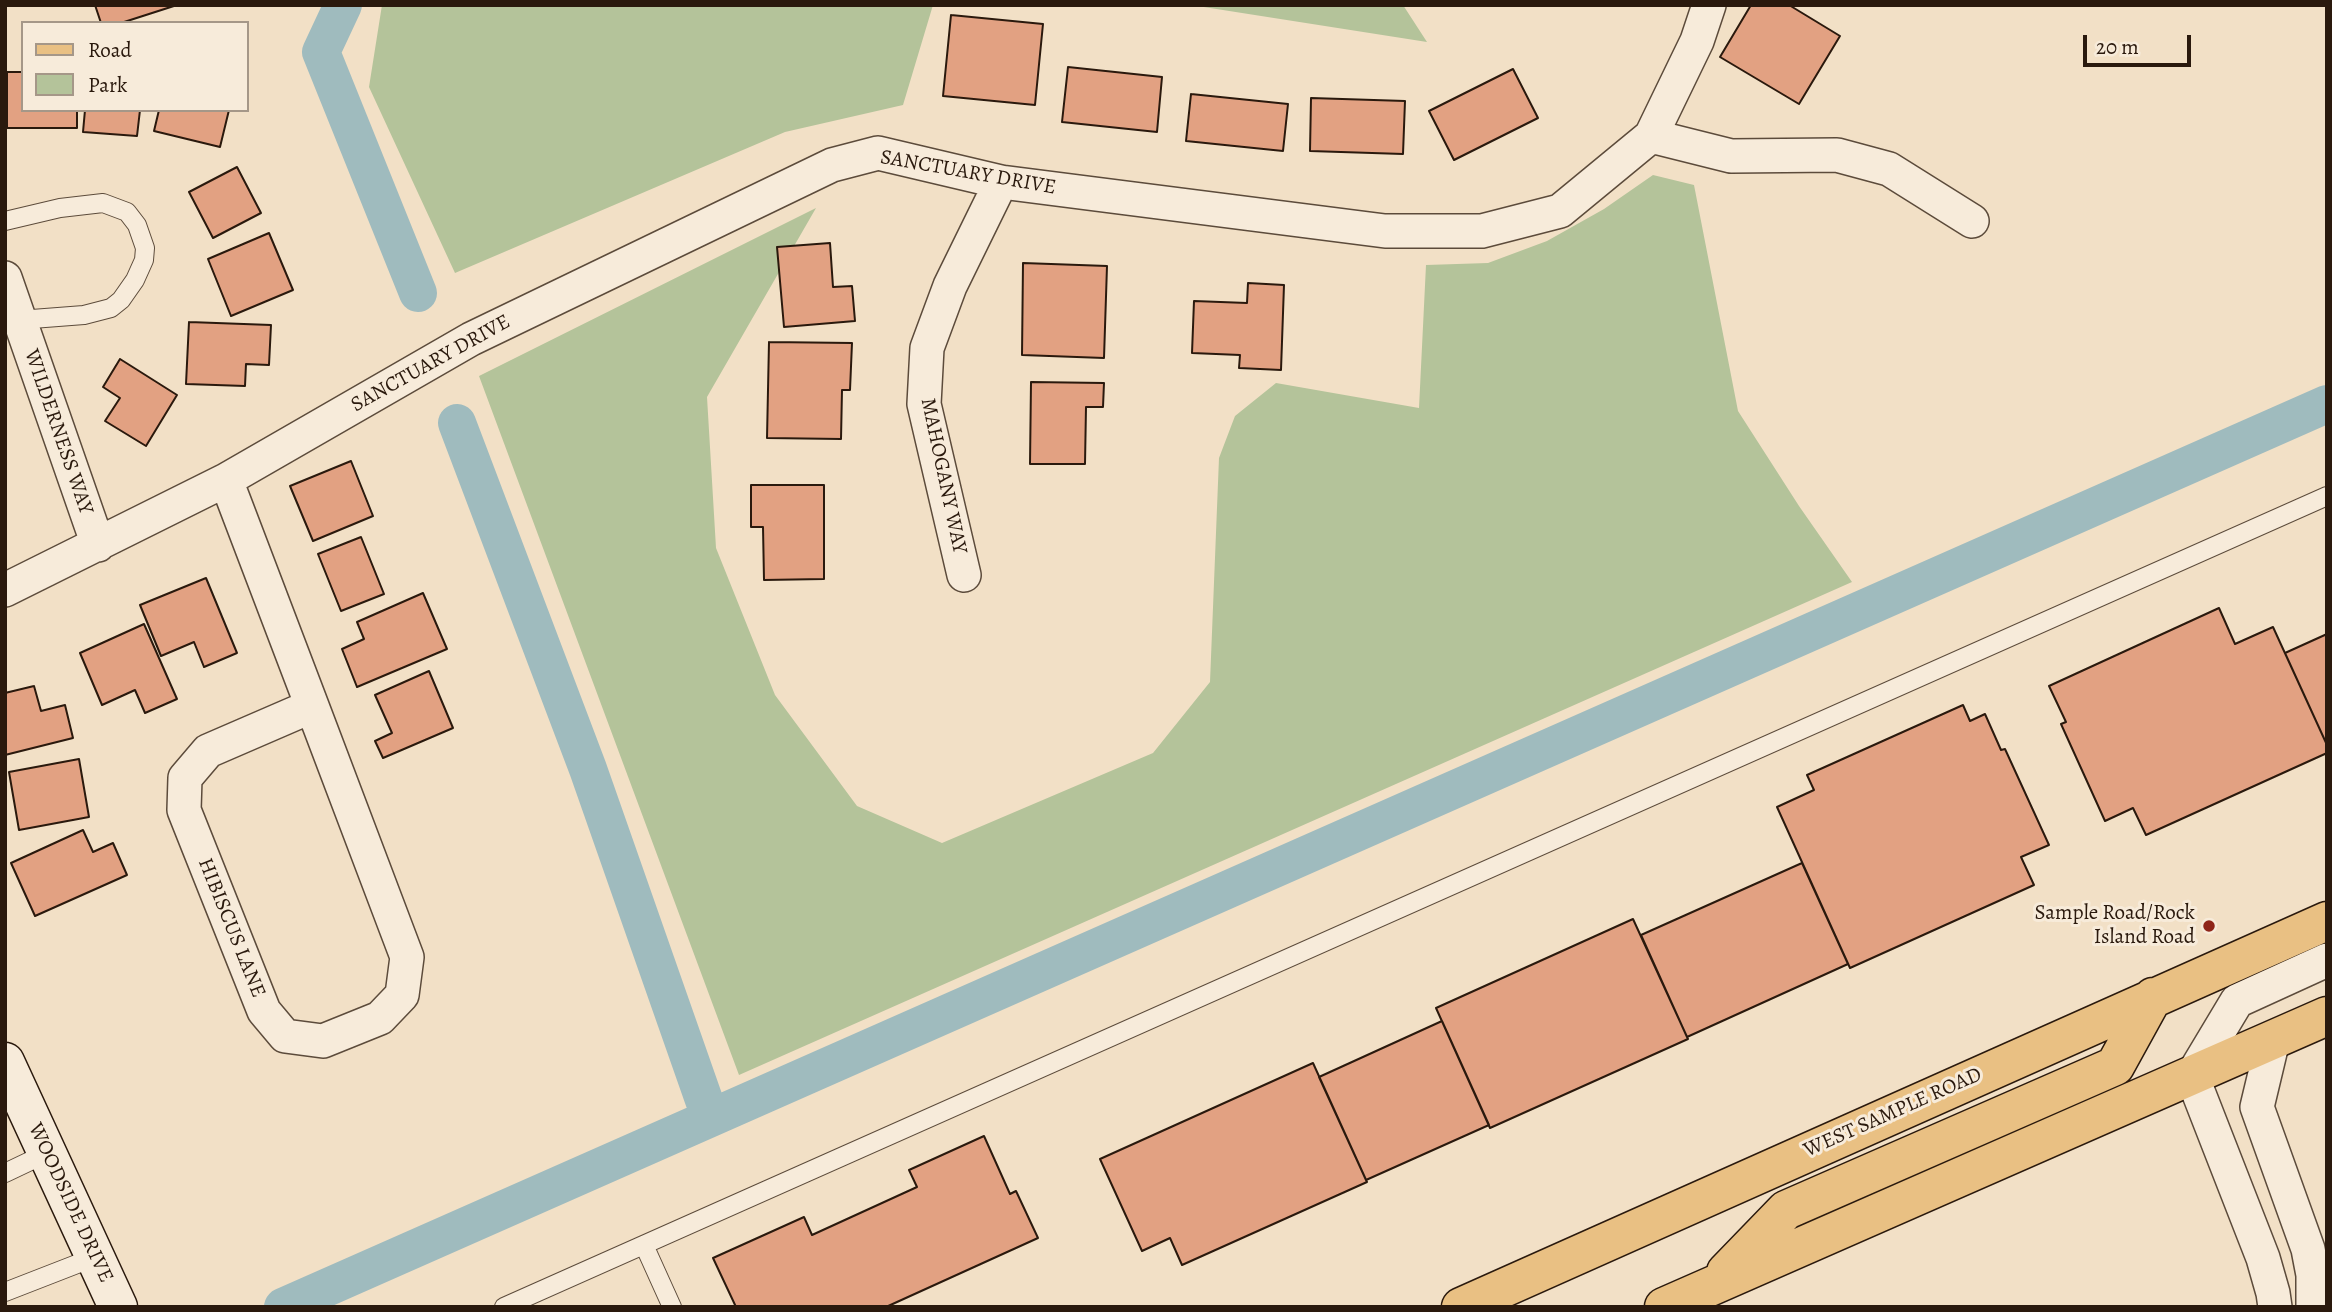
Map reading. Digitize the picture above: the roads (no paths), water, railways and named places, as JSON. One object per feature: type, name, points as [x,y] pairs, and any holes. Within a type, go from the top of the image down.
[{"type":"main road","name":"WEST SAMPLE ROAD","points":[[1461,1307],[2327,921]]},
{"type":"main road","points":[[1715,1284],[1786,1210],[2115,1066],[2154,997]]},
{"type":"main road","points":[[1664,1307],[2327,1016]]},
{"type":"street","name":"SANCTUARY DRIVE","points":[[5,590],[226,480],[471,340],[832,165],[878,153],[1001,182],[1385,231],[1482,231],[1560,211],[1651,136],[1697,41],[1709,5]]},
{"type":"street","points":[[1651,136],[1731,156],[1837,155],[1889,169],[1972,221]]},
{"type":"street","name":"MAHOGANY WAY","points":[[964,575],[924,404],[927,348],[950,286],[1001,182]]},
{"type":"street","name":"WILDERNESS WAY","points":[[5,278],[98,545]]},
{"type":"street","name":"HIBISCUS LANE","points":[[226,480],[312,706],[407,957],[402,995],[380,1018],[323,1041],[285,1036],[264,1011],[184,810],[185,778],[208,751],[312,706]]},
{"type":"street","points":[[2275,1307],[2263,1258],[2192,1076],[2237,1001],[2327,960]]},
{"type":"street","points":[[2273,1040],[2257,1107],[2308,1249],[2313,1275],[2313,1307]]},
{"type":"street","name":"WOODSIDE DRIVE","points":[[5,1062],[118,1307]]},
{"type":"lane","points":[[5,221],[60,208],[103,202],[127,212],[137,225],[145,248],[144,260],[135,280],[121,300],[111,308],[84,315],[19,320]]},
{"type":"lane","points":[[504,1307],[2327,496]]},
{"type":"lane","points":[[5,1173],[47,1153]]},
{"type":"lane","points":[[644,1245],[672,1307]]},
{"type":"lane","points":[[5,1292],[95,1257]]},
{"type":"waterway","points":[[343,5],[321,52],[418,293]]},
{"type":"waterway","points":[[283,1307],[2327,404]]},
{"type":"waterway","points":[[457,423],[588,769],[710,1117]]},
{"type":"place","name":"Sample Road/Rock Island Road","points":[[2209,926]]}]
